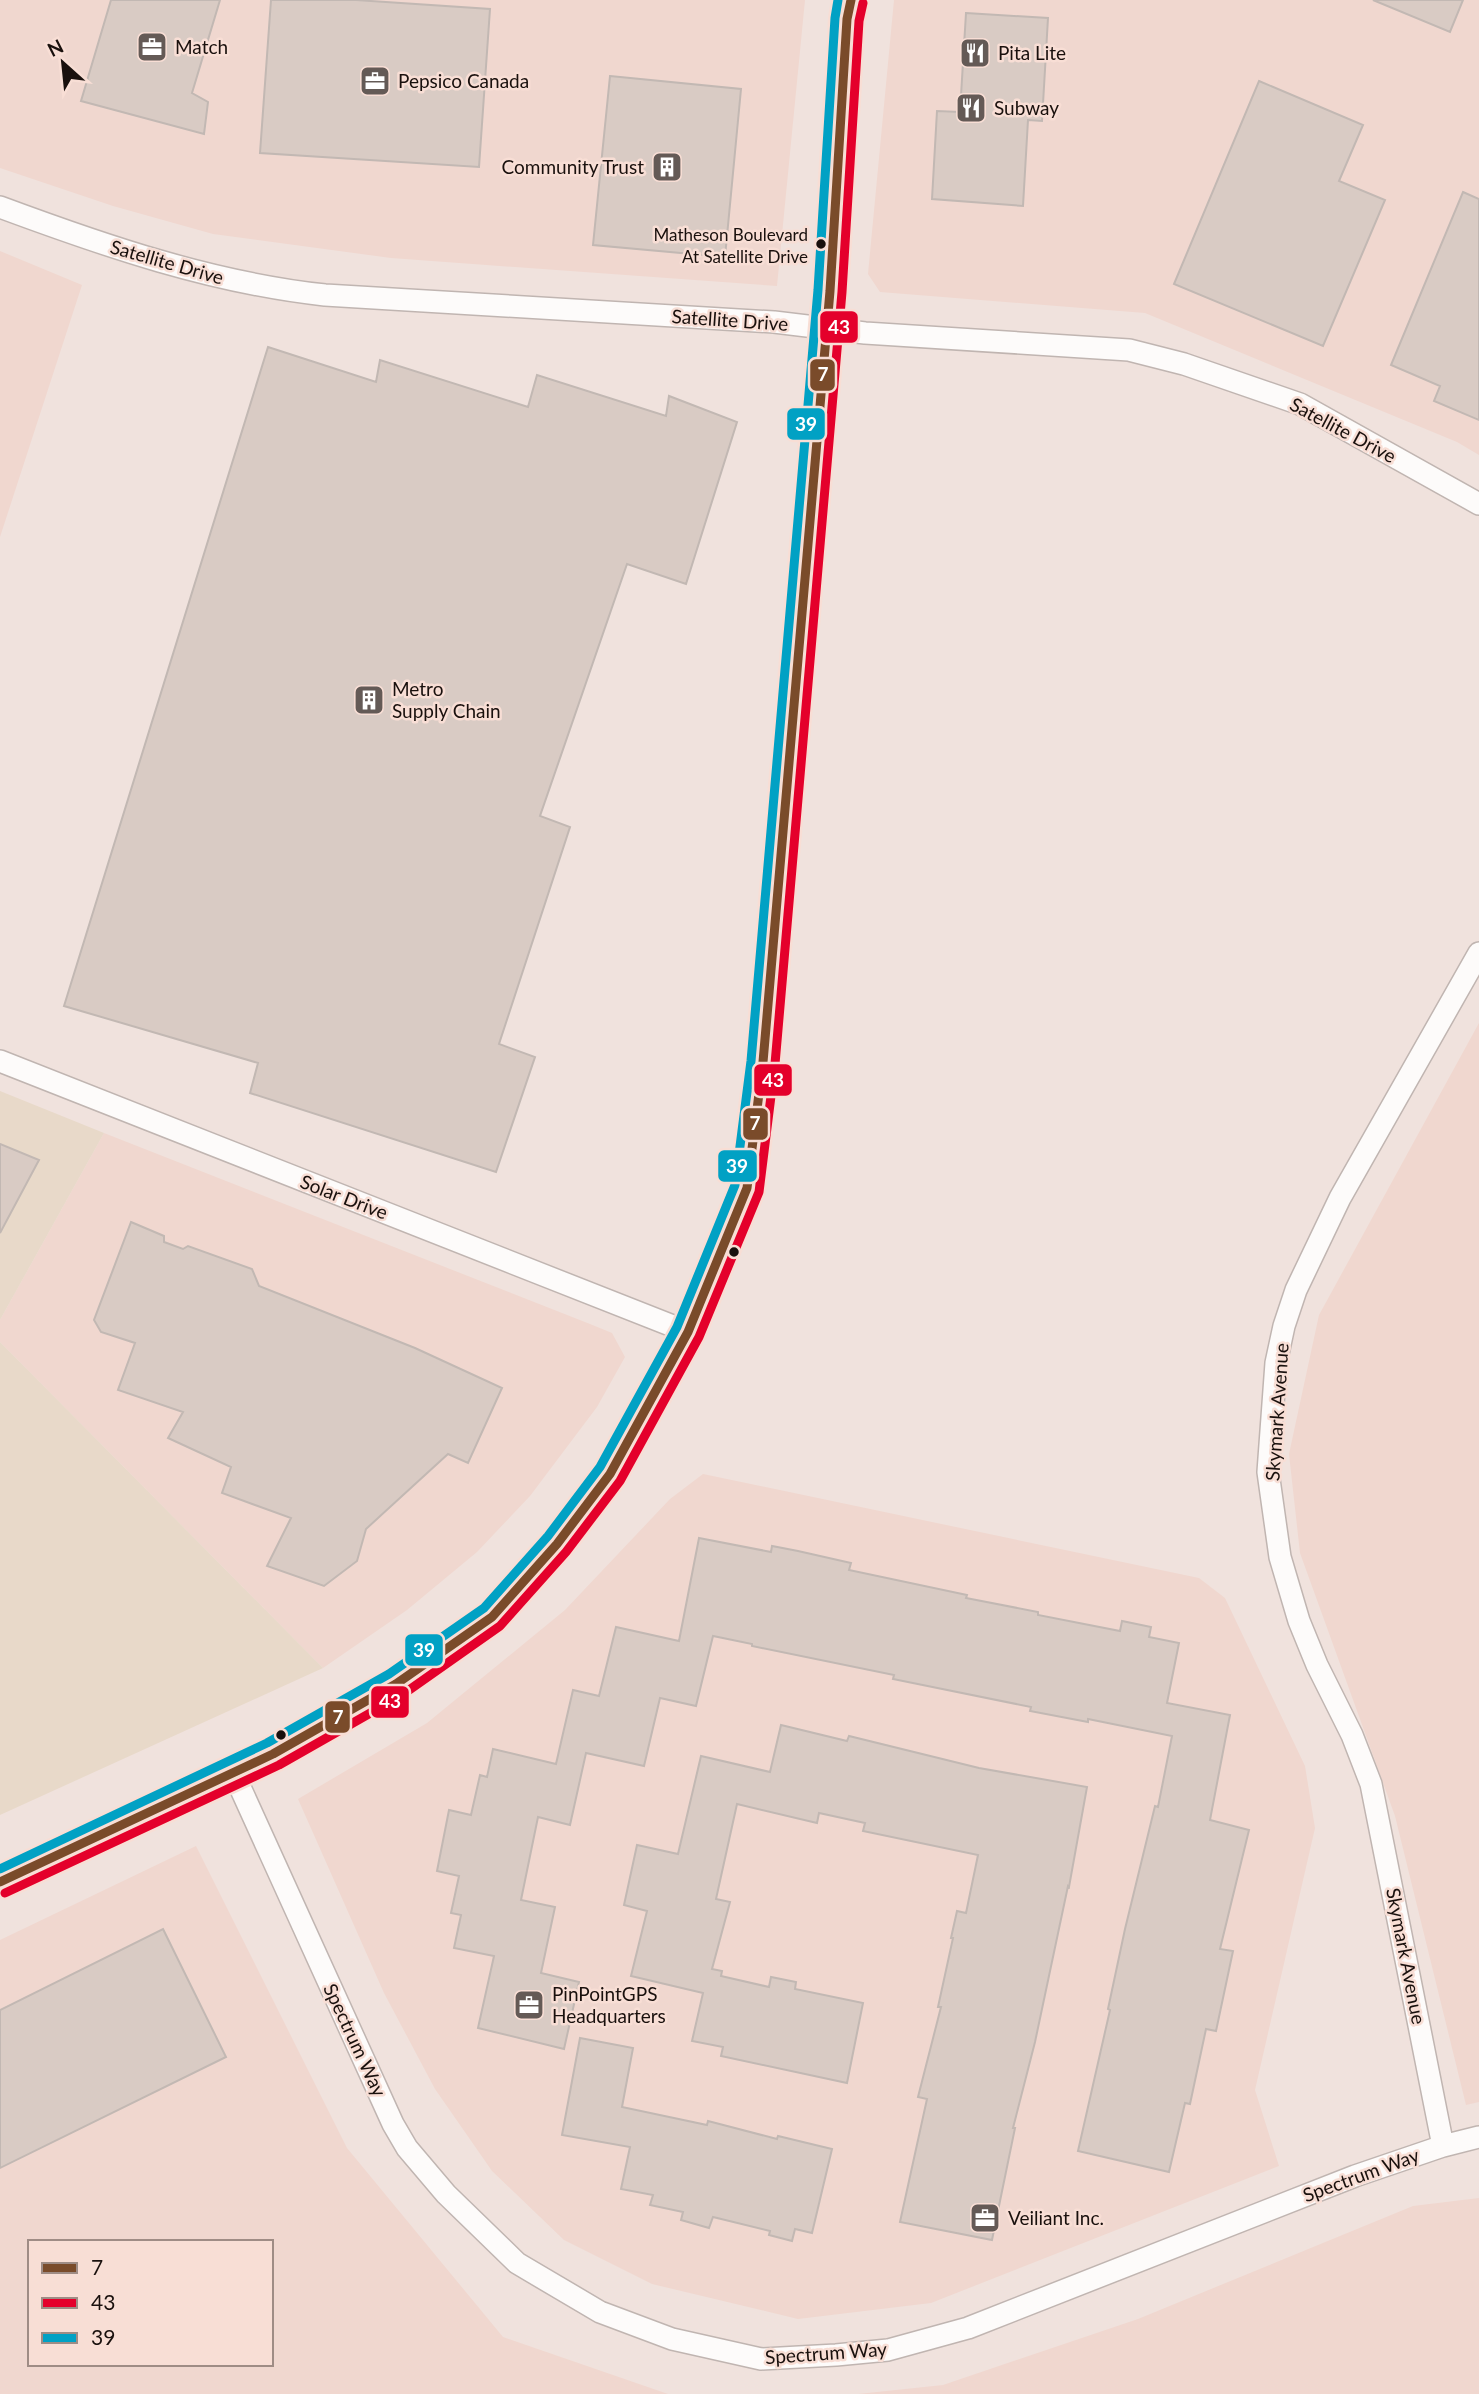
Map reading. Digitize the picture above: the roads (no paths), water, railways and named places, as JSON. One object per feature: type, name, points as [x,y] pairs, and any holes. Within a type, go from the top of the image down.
[{"type":"street","points":[[0,1882],[234,1774],[396,1684],[492,1617],[557,1544],[610,1474],[688,1332],[747,1188],[763,1062],[830,291],[850,0]]},
{"type":"street","name":"Satellite Drive","points":[[0,207],[149,258],[282,290],[325,295],[774,322],[879,334],[1129,350],[1184,364],[1300,404],[1479,504]]},
{"type":"street","name":"Skymark Avenue","points":[[1443,2146],[1371,1784],[1352,1735],[1317,1665],[1299,1621],[1280,1556],[1268,1472],[1276,1363],[1296,1290],[1340,1198],[1479,953]]},
{"type":"street","name":"Solar Drive","points":[[0,1061],[688,1332]]},
{"type":"street","name":"Spectrum Way","points":[[234,1774],[393,2124],[407,2147],[446,2194],[517,2263],[600,2312],[672,2339],[761,2359],[836,2356],[888,2350],[968,2328],[1355,2176],[1443,2146],[1479,2137]]},
{"type":"place","name":"Match","points":[[152,47]]},
{"type":"place","name":"Pita Lite","points":[[975,53]]},
{"type":"place","name":"Pepsico Canada","points":[[375,81]]},
{"type":"place","name":"Subway","points":[[971,108]]},
{"type":"place","name":"Community Trust","points":[[667,167]]},
{"type":"place","name":"Matheson Boulevard At Satellite Drive","points":[[821,244]]},
{"type":"place","name":"Metro Supply Chain","points":[[369,700]]},
{"type":"place","name":"PinPointGPS Headquarters","points":[[529,2005]]},
{"type":"place","name":"Veiliant Inc.","points":[[985,2218]]}]
